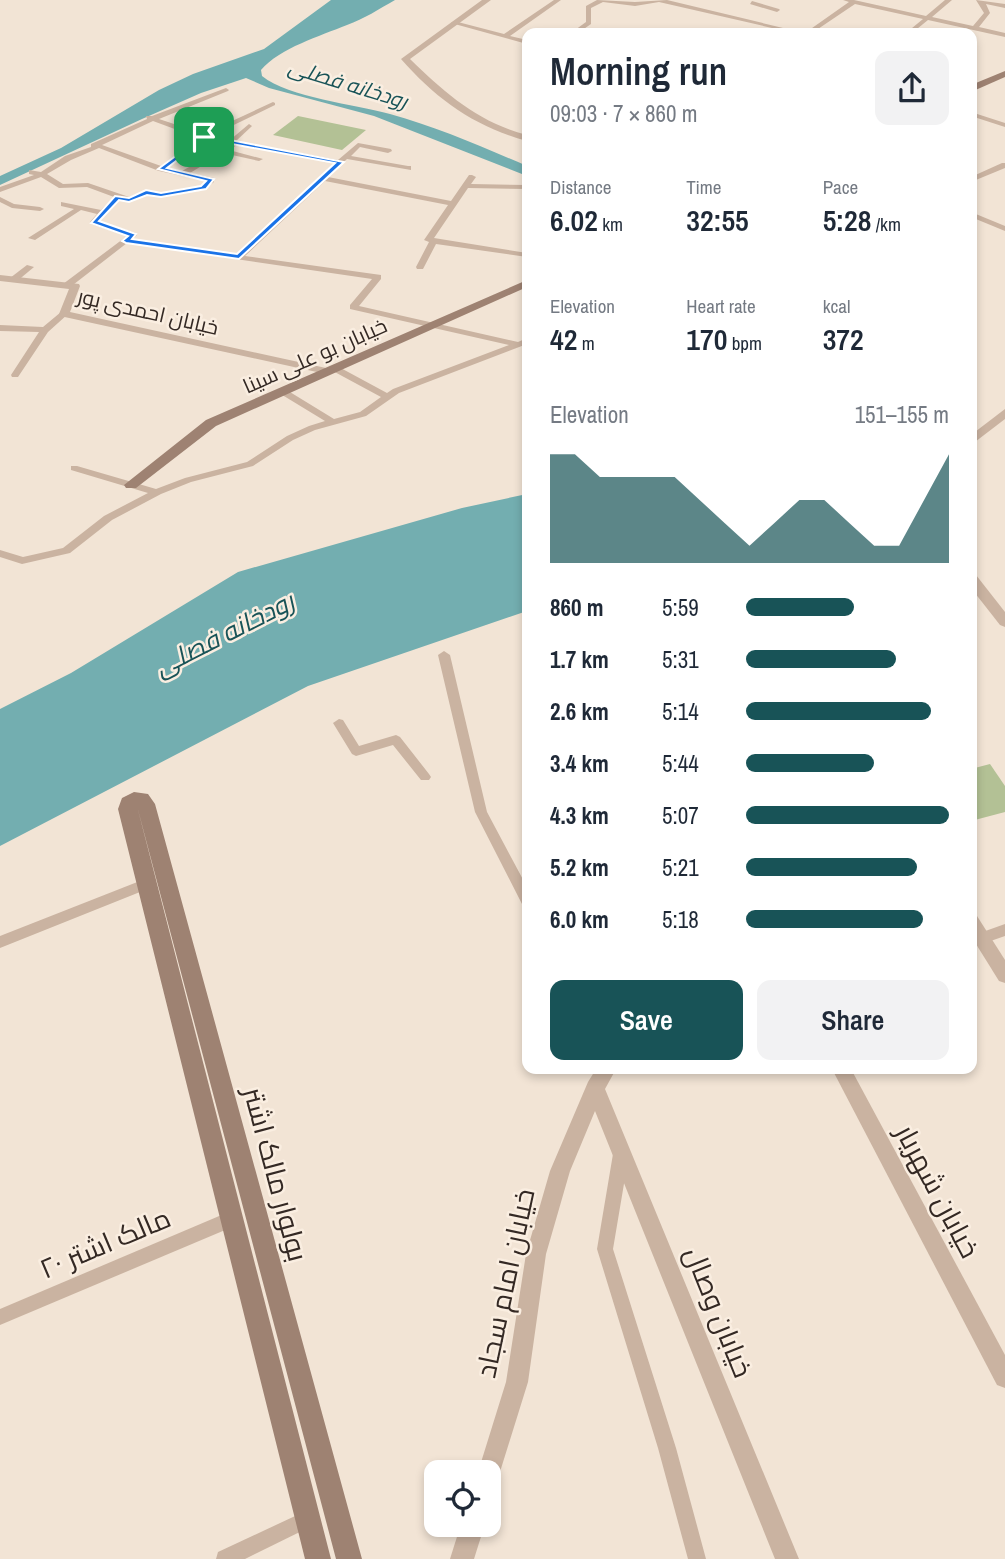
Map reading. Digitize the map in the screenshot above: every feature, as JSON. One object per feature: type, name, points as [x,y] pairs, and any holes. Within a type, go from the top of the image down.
[{"type":"main road","points":[[977,86],[1005,74]]},
{"type":"main road","name":"خیابان بو علی سینا","points":[[131,485],[211,423],[522,285]]},
{"type":"main road","name":"بولوار مالک اشتر","points":[[318,1559],[145,884],[136,806],[237,1143],[349,1559]]},
{"type":"main road","points":[[214,1152],[237,1143]]},
{"type":"street","points":[[487,0],[405,59],[459,111],[502,132],[522,137]]},
{"type":"street","points":[[505,36],[558,0]]},
{"type":"street","points":[[582,28],[589,23],[588,7],[603,0],[635,4],[663,1],[778,28]]},
{"type":"street","points":[[915,28],[949,0]]},
{"type":"street","points":[[741,20],[745,9],[754,1],[777,10]]},
{"type":"street","points":[[815,28],[850,1],[970,28]]},
{"type":"street","points":[[978,1],[995,2],[1005,6]]},
{"type":"street","points":[[975,28],[987,13],[978,1]]},
{"type":"street","points":[[454,23],[522,41]]},
{"type":"street","points":[[977,30],[1005,36]]},
{"type":"street","points":[[0,190],[42,174],[68,158],[151,117],[226,90]]},
{"type":"street","points":[[162,169],[204,137],[273,104]]},
{"type":"street","points":[[977,116],[1005,125]]},
{"type":"street","points":[[151,117],[204,137],[343,160],[408,167]]},
{"type":"street","points":[[183,174],[222,151],[249,126]]},
{"type":"street","points":[[32,172],[42,174],[62,186],[88,185],[129,200],[146,192],[161,195],[204,188],[211,180],[162,169],[94,145]]},
{"type":"street","points":[[239,257],[358,145],[388,151]]},
{"type":"street","points":[[222,151],[259,159]]},
{"type":"street","points":[[977,177],[1005,165]]},
{"type":"street","points":[[472,177],[428,240],[522,254]]},
{"type":"street","points":[[323,178],[453,204]]},
{"type":"street","points":[[465,186],[522,187]]},
{"type":"street","points":[[66,286],[133,235],[94,222],[118,197]]},
{"type":"street","points":[[0,199],[12,206],[40,209]]},
{"type":"street","points":[[64,204],[102,214]]},
{"type":"street","points":[[32,238],[80,208]]},
{"type":"street","points":[[977,217],[1005,229]]},
{"type":"street","points":[[420,267],[434,240]]},
{"type":"street","points":[[126,241],[378,277],[353,307],[522,343]]},
{"type":"street","points":[[0,288],[30,267]]},
{"type":"street","name":"خیابان احمدی پور","points":[[0,278],[75,286],[64,314],[330,369]]},
{"type":"street","points":[[15,375],[45,330],[64,314]]},
{"type":"street","points":[[0,328],[45,330]]},
{"type":"street","points":[[0,553],[22,561],[66,551],[108,517],[157,492],[188,480],[250,464],[290,438],[331,421],[363,414],[396,391],[522,343]]},
{"type":"street","points":[[330,369],[388,397]]},
{"type":"street","points":[[282,391],[331,421]]},
{"type":"street","points":[[977,436],[1005,413]]},
{"type":"street","points":[[74,468],[157,492]]},
{"type":"street","points":[[977,586],[1005,622]]},
{"type":"street","points":[[444,655],[481,812],[522,890]]},
{"type":"street","points":[[339,723],[356,751],[397,740],[425,777]]},
{"type":"street","points":[[0,942],[145,884]]},
{"type":"street","points":[[977,930],[1005,975]]},
{"type":"street","points":[[982,938],[1005,930]]},
{"type":"street","name":"خیابان امام سجاد","points":[[493,1460],[517,1382],[536,1254],[559,1171],[595,1088],[604,1074]]},
{"type":"street","name":"خیابان شهریار","points":[[844,1074],[1005,1377]]},
{"type":"street","name":"خیابان وصال","points":[[595,1088],[787,1559]]},
{"type":"street","points":[[622,1152],[605,1249],[667,1448],[697,1559]]},
{"type":"street","name":"مالک اشتر ۲۰","points":[[0,1317],[231,1219]]},
{"type":"street","points":[[225,1559],[308,1519]]},
{"type":"street","points":[[463,1559],[469,1537]]},
{"type":"green space","points":[[298,116],[366,130],[342,150],[273,135]]},
{"type":"green space","points":[[990,764],[1005,786],[1005,812],[977,819],[977,767]]},
{"type":"water","points":[[331,0],[395,0],[359,20],[289,49],[261,70],[262,76],[288,90],[390,114],[442,131],[522,164],[522,174],[374,116],[269,88],[246,78],[201,93],[0,185],[0,176],[61,148],[159,90],[193,74],[264,49]]},
{"type":"water","name":"رودخانه فصلی","points":[[522,495],[522,613],[308,686],[0,846],[0,709],[71,673],[238,572],[462,508]]},
{"type":"route","points":[[204,137],[340,162],[239,257],[126,241],[133,235],[94,222],[118,197],[129,200],[146,192],[161,195],[204,188],[211,180],[162,169],[204,137]]}]
